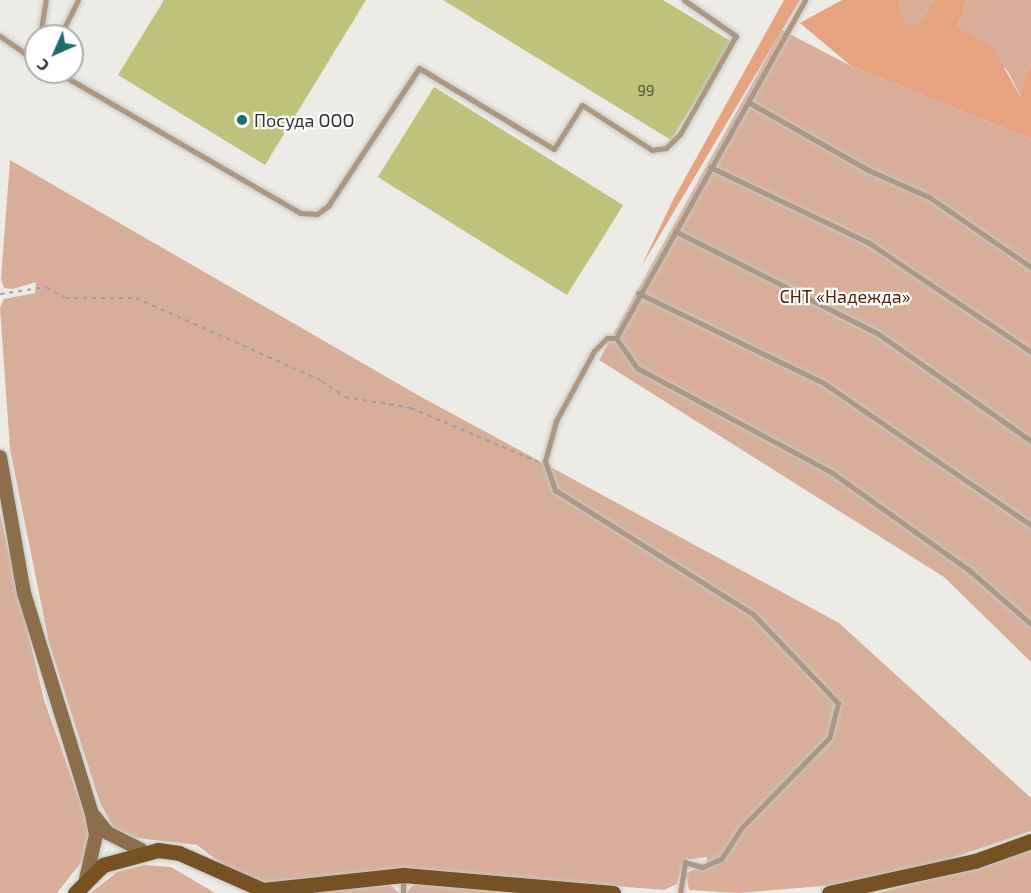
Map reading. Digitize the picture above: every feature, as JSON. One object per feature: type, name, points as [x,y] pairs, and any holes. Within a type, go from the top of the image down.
[{"type":"main road","points":[[0,457],[24,593],[92,814],[96,835],[86,879]]},
{"type":"main road","points":[[92,814],[108,833],[141,850],[179,853],[249,888],[289,890],[403,874],[613,893]]},
{"type":"main road","points":[[829,893],[975,861],[1031,841]]},
{"type":"main road","points":[[75,893],[86,879],[104,865],[141,850]]},
{"type":"main road","points":[[217,873],[230,893]]},
{"type":"lane","points":[[42,24],[46,0]]},
{"type":"lane","points":[[66,24],[78,0]]},
{"type":"lane","points":[[78,84],[300,213],[317,214],[328,206],[419,68],[554,149],[582,105],[652,150],[666,148],[680,134],[736,36],[684,0]]},
{"type":"lane","points":[[616,338],[638,293],[806,0]]},
{"type":"lane","points":[[0,36],[24,52]]},
{"type":"lane","points":[[748,102],[868,170],[929,197],[1031,267]]},
{"type":"lane","points":[[710,167],[869,243],[1031,352]]},
{"type":"lane","points":[[675,231],[877,333],[1031,441]]},
{"type":"lane","points":[[638,293],[825,384],[1031,525]]},
{"type":"lane","points":[[616,338],[607,339],[594,351],[561,409],[545,461],[561,497],[753,614],[838,703],[829,738],[742,827],[721,859],[702,867],[684,862],[680,893]]},
{"type":"lane","points":[[616,338],[637,368],[831,472],[969,570],[1031,624]]},
{"type":"lane","points":[[403,874],[403,893]]},
{"type":"path","points":[[0,294],[46,287],[65,298],[136,298],[322,381],[345,397],[411,408],[545,461]]},
{"type":"green space","points":[[897,0],[934,0],[920,22],[906,27]]},
{"type":"green space","points":[[967,0],[1031,0],[1031,66],[1021,97],[1007,70],[957,27]]},
{"type":"green space","name":"СНТ «Надежда»","points":[[782,30],[851,66],[1031,139],[1031,662],[944,577],[599,360]]},
{"type":"green space","points":[[10,160],[423,398],[839,623],[1031,798],[1031,831],[946,860],[835,885],[738,893],[689,890],[686,873],[707,864],[707,857],[685,860],[677,884],[664,890],[409,869],[270,886],[244,881],[197,845],[137,838],[113,827],[100,803],[49,643],[10,449],[0,308],[4,299],[35,293],[36,282],[13,289],[4,288],[1,279]]},
{"type":"green space","points":[[0,514],[44,700],[91,832],[86,856],[57,893],[0,893]]},
{"type":"green space","points":[[1031,848],[1031,893],[877,893],[979,867]]},
{"type":"green space","points":[[145,865],[171,867],[215,893],[91,893],[117,872]]},
{"type":"green space","points":[[416,882],[548,893],[406,893]]},
{"type":"green space","points":[[389,884],[399,893],[308,893],[344,887]]},
{"type":"shaded area","points":[[784,0],[800,0],[641,267],[673,200]]},
{"type":"shaded area","points":[[842,0],[897,0],[906,26],[920,22],[934,0],[967,0],[957,27],[993,48],[1020,96],[1031,66],[1031,139],[851,66],[800,23]]},
{"type":"building","name":"Посуда ООО","points":[[164,0],[366,0],[265,165],[118,75]]},
{"type":"building","points":[[443,0],[663,0],[732,42],[671,140]]},
{"type":"building","points":[[434,87],[623,205],[567,295],[378,177]]},
{"type":"place","name":"Посуда ООО","points":[[242,120]]}]
